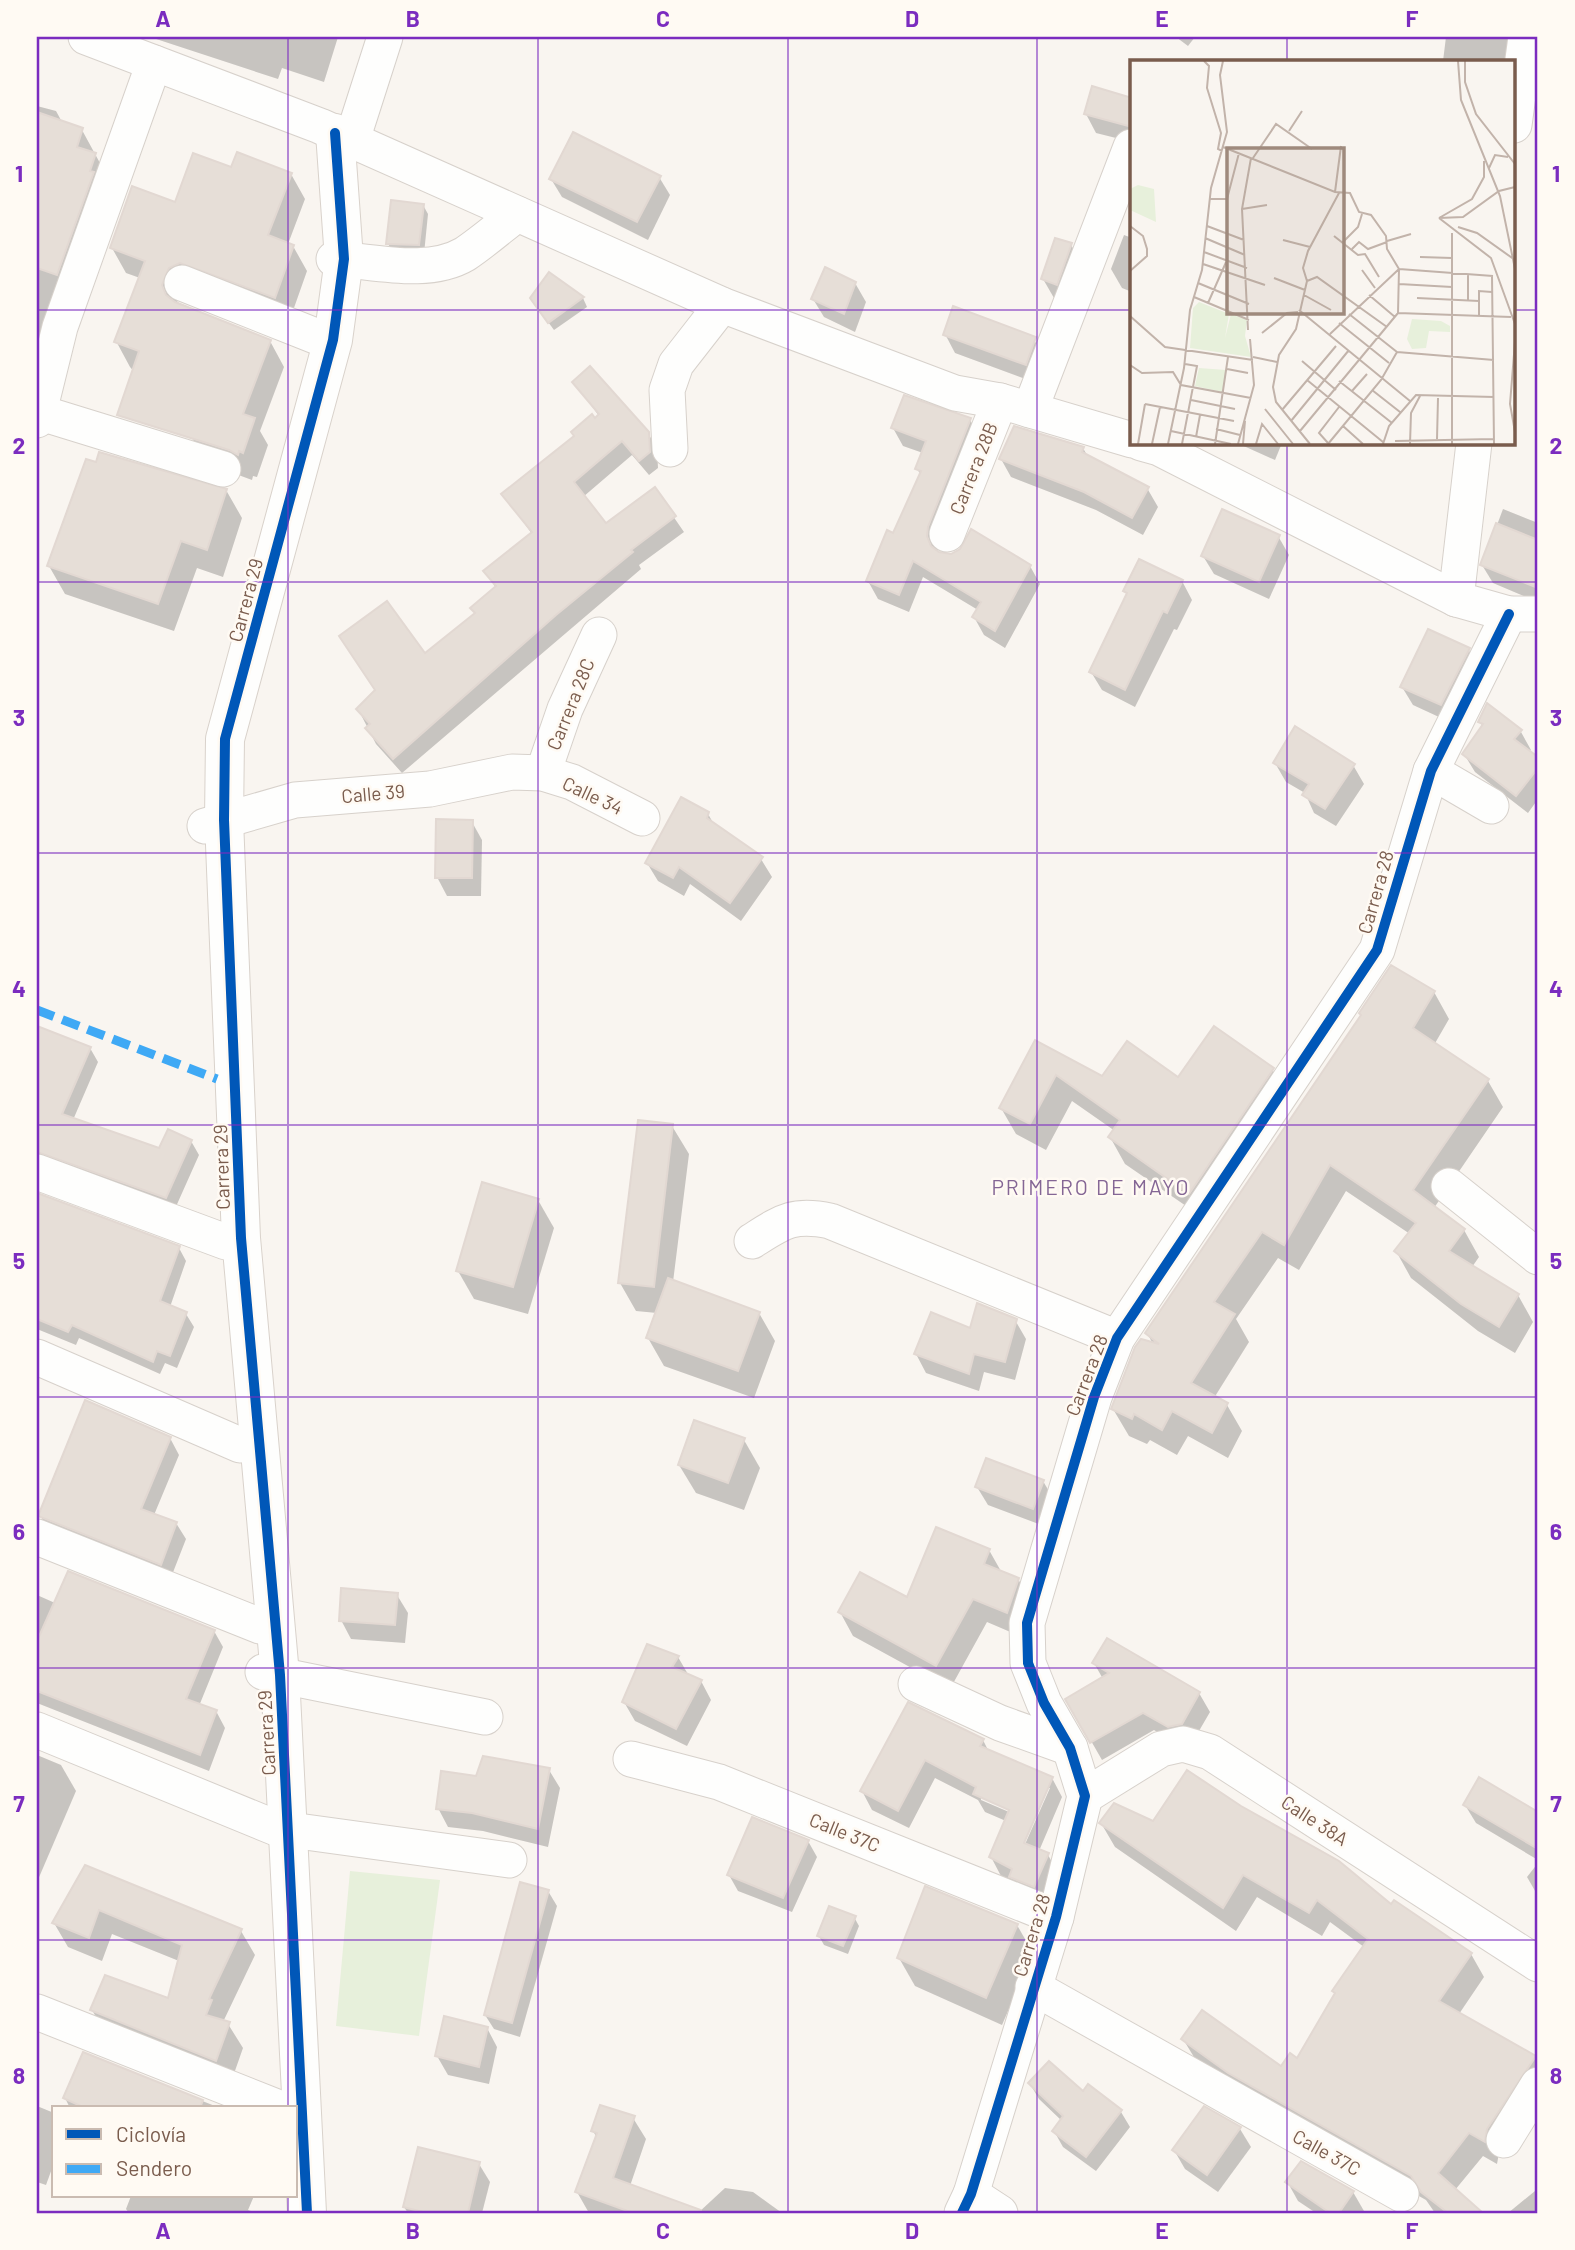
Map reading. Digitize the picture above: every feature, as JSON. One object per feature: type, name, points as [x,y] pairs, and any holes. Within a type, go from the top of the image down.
[{"type":"street","points":[[86,37],[336,133],[722,305],[955,393],[1015,406],[1130,438]]},
{"type":"street","points":[[336,133],[385,37]]},
{"type":"street","points":[[1516,110],[1526,37]]},
{"type":"street","points":[[154,63],[60,327],[37,416],[223,469]]},
{"type":"street","name":"Carrera 29","points":[[272,1674],[260,1626],[240,1445],[226,1242],[214,823],[225,739],[333,340],[339,259],[336,133]]},
{"type":"street","name":"Carrera 28B","points":[[947,534],[1015,406],[1130,149]]},
{"type":"street","points":[[339,259],[422,265],[441,263],[463,254],[517,214]]},
{"type":"street","name":"Carrera 29","points":[[307,2213],[214,823],[206,744],[216,690],[323,339],[339,259]]},
{"type":"street","points":[[181,283],[323,339]]},
{"type":"street","points":[[670,449],[667,390],[676,364],[722,305]]},
{"type":"street","points":[[1150,444],[1456,599],[1524,614]]},
{"type":"street","points":[[1456,599],[1475,444]]},
{"type":"street","name":"Carrera 28","points":[[967,2204],[1056,1917],[1085,1796],[1070,1748],[1044,1703],[1028,1663],[1027,1623],[1094,1397],[1117,1338],[1377,950],[1430,771],[1524,614]]},
{"type":"street","name":"Carrera 28C","points":[[543,773],[565,709],[599,635]]},
{"type":"street","points":[[1430,771],[1492,806]]},
{"type":"street","name":"Calle 39","points":[[214,823],[295,800],[430,789],[512,772],[543,773]]},
{"type":"street","name":"Calle 34","points":[[543,773],[572,782],[642,818]]},
{"type":"street","points":[[37,1172],[226,1242]]},
{"type":"street","points":[[1448,1186],[1538,1257]]},
{"type":"street","points":[[752,1241],[788,1219],[808,1216],[830,1220],[1117,1338]]},
{"type":"street","points":[[37,1357],[240,1445]]},
{"type":"street","points":[[37,1537],[260,1626]]},
{"type":"street","points":[[272,1674],[485,1717]]},
{"type":"street","points":[[916,1684],[1000,1723],[1070,1748]]},
{"type":"street","points":[[37,1730],[282,1829],[509,1860]]},
{"type":"street","name":"Calle 38A","points":[[1085,1796],[1161,1749],[1183,1744],[1209,1752],[1538,1964]]},
{"type":"street","name":"Calle 37C","points":[[631,1759],[719,1782],[1056,1917]]},
{"type":"street","name":"Carrera 29","points":[[282,1829],[288,2106]]},
{"type":"street","name":"Calle 37C","points":[[1033,1987],[1401,2194]]},
{"type":"street","points":[[37,2012],[274,2106]]},
{"type":"street","points":[[1504,2140],[1538,2085]]},
{"type":"street","points":[[967,2204],[1000,2213]]},
{"type":"green space","points":[[350,1871],[440,1880],[419,2036],[336,2026]]},
{"type":"building","points":[[1092,86],[1130,97],[1130,126],[1084,114]]},
{"type":"building","points":[[37,112],[83,128],[77,147],[96,153],[90,171],[94,172],[57,275],[37,268]]},
{"type":"building","points":[[573,132],[661,176],[637,222],[549,179]]},
{"type":"building","points":[[237,152],[292,173],[268,235],[294,245],[275,298],[180,263],[169,268],[162,285],[166,295],[175,302],[271,340],[243,414],[255,418],[243,453],[239,451],[238,455],[117,415],[139,351],[114,342],[145,261],[110,248],[132,186],[175,202],[193,153],[231,167]]},
{"type":"building","points":[[391,200],[424,204],[419,245],[386,244]]},
{"type":"building","points":[[1055,238],[1072,243],[1057,285],[1041,279]]},
{"type":"building","points":[[825,267],[856,282],[844,314],[811,299]]},
{"type":"building","points":[[549,272],[584,297],[548,323],[530,298]]},
{"type":"building","points":[[953,306],[1036,337],[1026,365],[943,335]]},
{"type":"building","points":[[590,366],[649,432],[650,452],[639,461],[622,441],[574,482],[606,523],[655,487],[676,516],[631,550],[633,552],[556,615],[393,759],[365,728],[370,724],[356,709],[375,690],[339,636],[387,601],[425,653],[475,613],[470,608],[496,586],[483,571],[532,532],[501,494],[574,436],[571,432],[592,414],[595,418],[599,414],[572,382]]},
{"type":"building","points":[[904,395],[971,418],[928,527],[927,536],[931,546],[939,552],[951,554],[960,549],[971,529],[1031,565],[995,631],[972,617],[981,602],[913,561],[899,595],[866,581],[887,530],[893,533],[921,471],[915,469],[926,441],[891,428]]},
{"type":"building","points":[[1014,426],[1084,447],[1082,452],[1149,487],[1132,518],[1084,492],[999,459]]},
{"type":"building","points":[[99,452],[227,489],[207,550],[181,541],[158,604],[47,566],[86,459],[96,462]]},
{"type":"building","points":[[1222,509],[1280,535],[1259,582],[1201,556]]},
{"type":"building","points":[[1496,523],[1538,540],[1538,588],[1480,565]]},
{"type":"building","points":[[1139,559],[1183,580],[1167,613],[1163,611],[1125,690],[1089,672],[1127,593],[1123,591]]},
{"type":"building","points":[[1428,629],[1470,648],[1441,705],[1400,687]]},
{"type":"building","points":[[1487,703],[1522,730],[1514,739],[1538,757],[1538,768],[1516,796],[1462,754],[1483,724],[1478,722]]},
{"type":"building","points":[[1295,726],[1355,764],[1325,809],[1302,795],[1309,784],[1273,763]]},
{"type":"building","points":[[681,797],[709,812],[707,818],[763,857],[730,903],[679,867],[673,878],[645,863]]},
{"type":"building","points":[[436,819],[473,820],[472,878],[435,878]]},
{"type":"building","points":[[1391,965],[1435,991],[1413,1028],[1489,1079],[1413,1190],[1465,1229],[1449,1251],[1519,1294],[1499,1327],[1461,1304],[1394,1251],[1416,1223],[1330,1165],[1284,1245],[1262,1232],[1214,1302],[1235,1314],[1191,1383],[1228,1403],[1212,1433],[1172,1411],[1162,1430],[1134,1414],[1132,1419],[1111,1409],[1135,1347],[1141,1339],[1159,1344],[1145,1333],[1361,1015],[1359,1013]]},
{"type":"building","points":[[37,1026],[91,1047],[62,1114],[159,1148],[168,1129],[192,1140],[166,1198],[37,1152]]},
{"type":"building","points":[[1214,1026],[1274,1068],[1189,1194],[1108,1137],[1120,1120],[1056,1075],[1030,1124],[999,1108],[1035,1040],[1102,1076],[1127,1041],[1178,1077]]},
{"type":"building","points":[[638,1120],[673,1124],[654,1287],[618,1283]]},
{"type":"building","points":[[482,1182],[539,1199],[513,1287],[456,1271]]},
{"type":"building","points":[[37,1193],[180,1246],[160,1301],[187,1312],[170,1356],[157,1351],[153,1362],[72,1325],[68,1332],[37,1319]]},
{"type":"building","points":[[668,1278],[760,1312],[738,1371],[646,1338]]},
{"type":"building","points":[[977,1303],[1017,1319],[1005,1362],[974,1354],[969,1374],[914,1354],[931,1312],[970,1328]]},
{"type":"building","points":[[85,1400],[171,1437],[141,1509],[177,1522],[161,1565],[38,1516]]},
{"type":"building","points":[[694,1420],[745,1438],[728,1483],[678,1465]]},
{"type":"building","points":[[986,1458],[1044,1480],[1033,1509],[975,1487]]},
{"type":"building","points":[[936,1527],[990,1549],[984,1564],[1019,1578],[1007,1613],[973,1599],[936,1666],[838,1612],[860,1572],[907,1597]]},
{"type":"building","points":[[68,1571],[215,1630],[186,1699],[217,1710],[200,1755],[37,1691],[37,1641]]},
{"type":"building","points":[[341,1588],[398,1593],[395,1625],[339,1621]]},
{"type":"building","points":[[1107,1638],[1200,1692],[1182,1724],[1168,1727],[1143,1713],[1090,1743],[1065,1699],[1109,1673],[1092,1663]]},
{"type":"building","points":[[647,1644],[679,1656],[672,1667],[702,1680],[676,1729],[622,1702]]},
{"type":"building","points":[[908,1702],[984,1739],[980,1746],[1053,1777],[1024,1843],[1049,1853],[1034,1887],[1009,1877],[1012,1869],[989,1857],[1009,1810],[973,1794],[976,1787],[925,1760],[898,1811],[860,1791]]},
{"type":"building","points":[[483,1756],[550,1768],[538,1829],[472,1813],[436,1809],[441,1771],[476,1776]]},
{"type":"building","points":[[1187,1770],[1241,1806],[1339,1861],[1391,1904],[1394,1900],[1472,1953],[1439,2001],[1536,2056],[1487,2129],[1485,2142],[1469,2133],[1438,2173],[1483,2213],[1448,2213],[1421,2192],[1411,2176],[1228,2073],[1181,2039],[1202,2010],[1281,2066],[1290,2053],[1297,2058],[1335,1993],[1332,1991],[1368,1939],[1317,1900],[1309,1913],[1243,1875],[1223,1908],[1099,1823],[1114,1803],[1153,1821]]},
{"type":"building","points":[[1479,1777],[1538,1812],[1538,1849],[1463,1805]]},
{"type":"building","points":[[752,1817],[809,1840],[783,1898],[727,1875]]},
{"type":"building","points":[[85,1865],[242,1929],[209,1999],[212,2000],[206,2015],[230,2022],[216,2061],[90,2010],[105,1975],[168,1998],[182,1945],[99,1910],[89,1938],[52,1923]]},
{"type":"building","points":[[520,1882],[549,1890],[512,2023],[484,2015]]},
{"type":"building","points":[[925,1886],[1018,1924],[986,1998],[897,1958]]},
{"type":"building","points":[[829,1906],[856,1916],[843,1946],[817,1936]]},
{"type":"building","points":[[444,2016],[488,2027],[479,2067],[435,2056]]},
{"type":"building","points":[[83,2052],[203,2100],[201,2106],[81,2106],[63,2098]]},
{"type":"building","points":[[1049,2061],[1083,2091],[1088,2084],[1122,2110],[1086,2157],[1052,2131],[1063,2116],[1028,2083]]},
{"type":"building","points":[[600,2105],[635,2116],[613,2178],[701,2210],[700,2213],[633,2213],[575,2192],[597,2133],[591,2131]]},
{"type":"building","points":[[1204,2106],[1241,2127],[1207,2175],[1172,2150]]},
{"type":"building","points":[[418,2147],[480,2162],[468,2213],[427,2213],[403,2207]]},
{"type":"building","points":[[1301,2161],[1354,2191],[1339,2213],[1330,2213],[1285,2182]]},
{"type":"marked path","points":[[37,1010],[217,1079]]},
{"type":"cycle path","points":[[307,2213],[280,1675],[241,1238],[224,820],[225,739],[333,340],[344,259],[335,133]]},
{"type":"cycle path","points":[[962,2213],[971,2194],[1056,1917],[1085,1796],[1070,1748],[1044,1703],[1028,1663],[1027,1623],[1094,1397],[1117,1338],[1377,950],[1431,771],[1509,614]]},
{"type":"district","name":"PRIMERO DE MAYO","points":[[1091,1186]]}]
